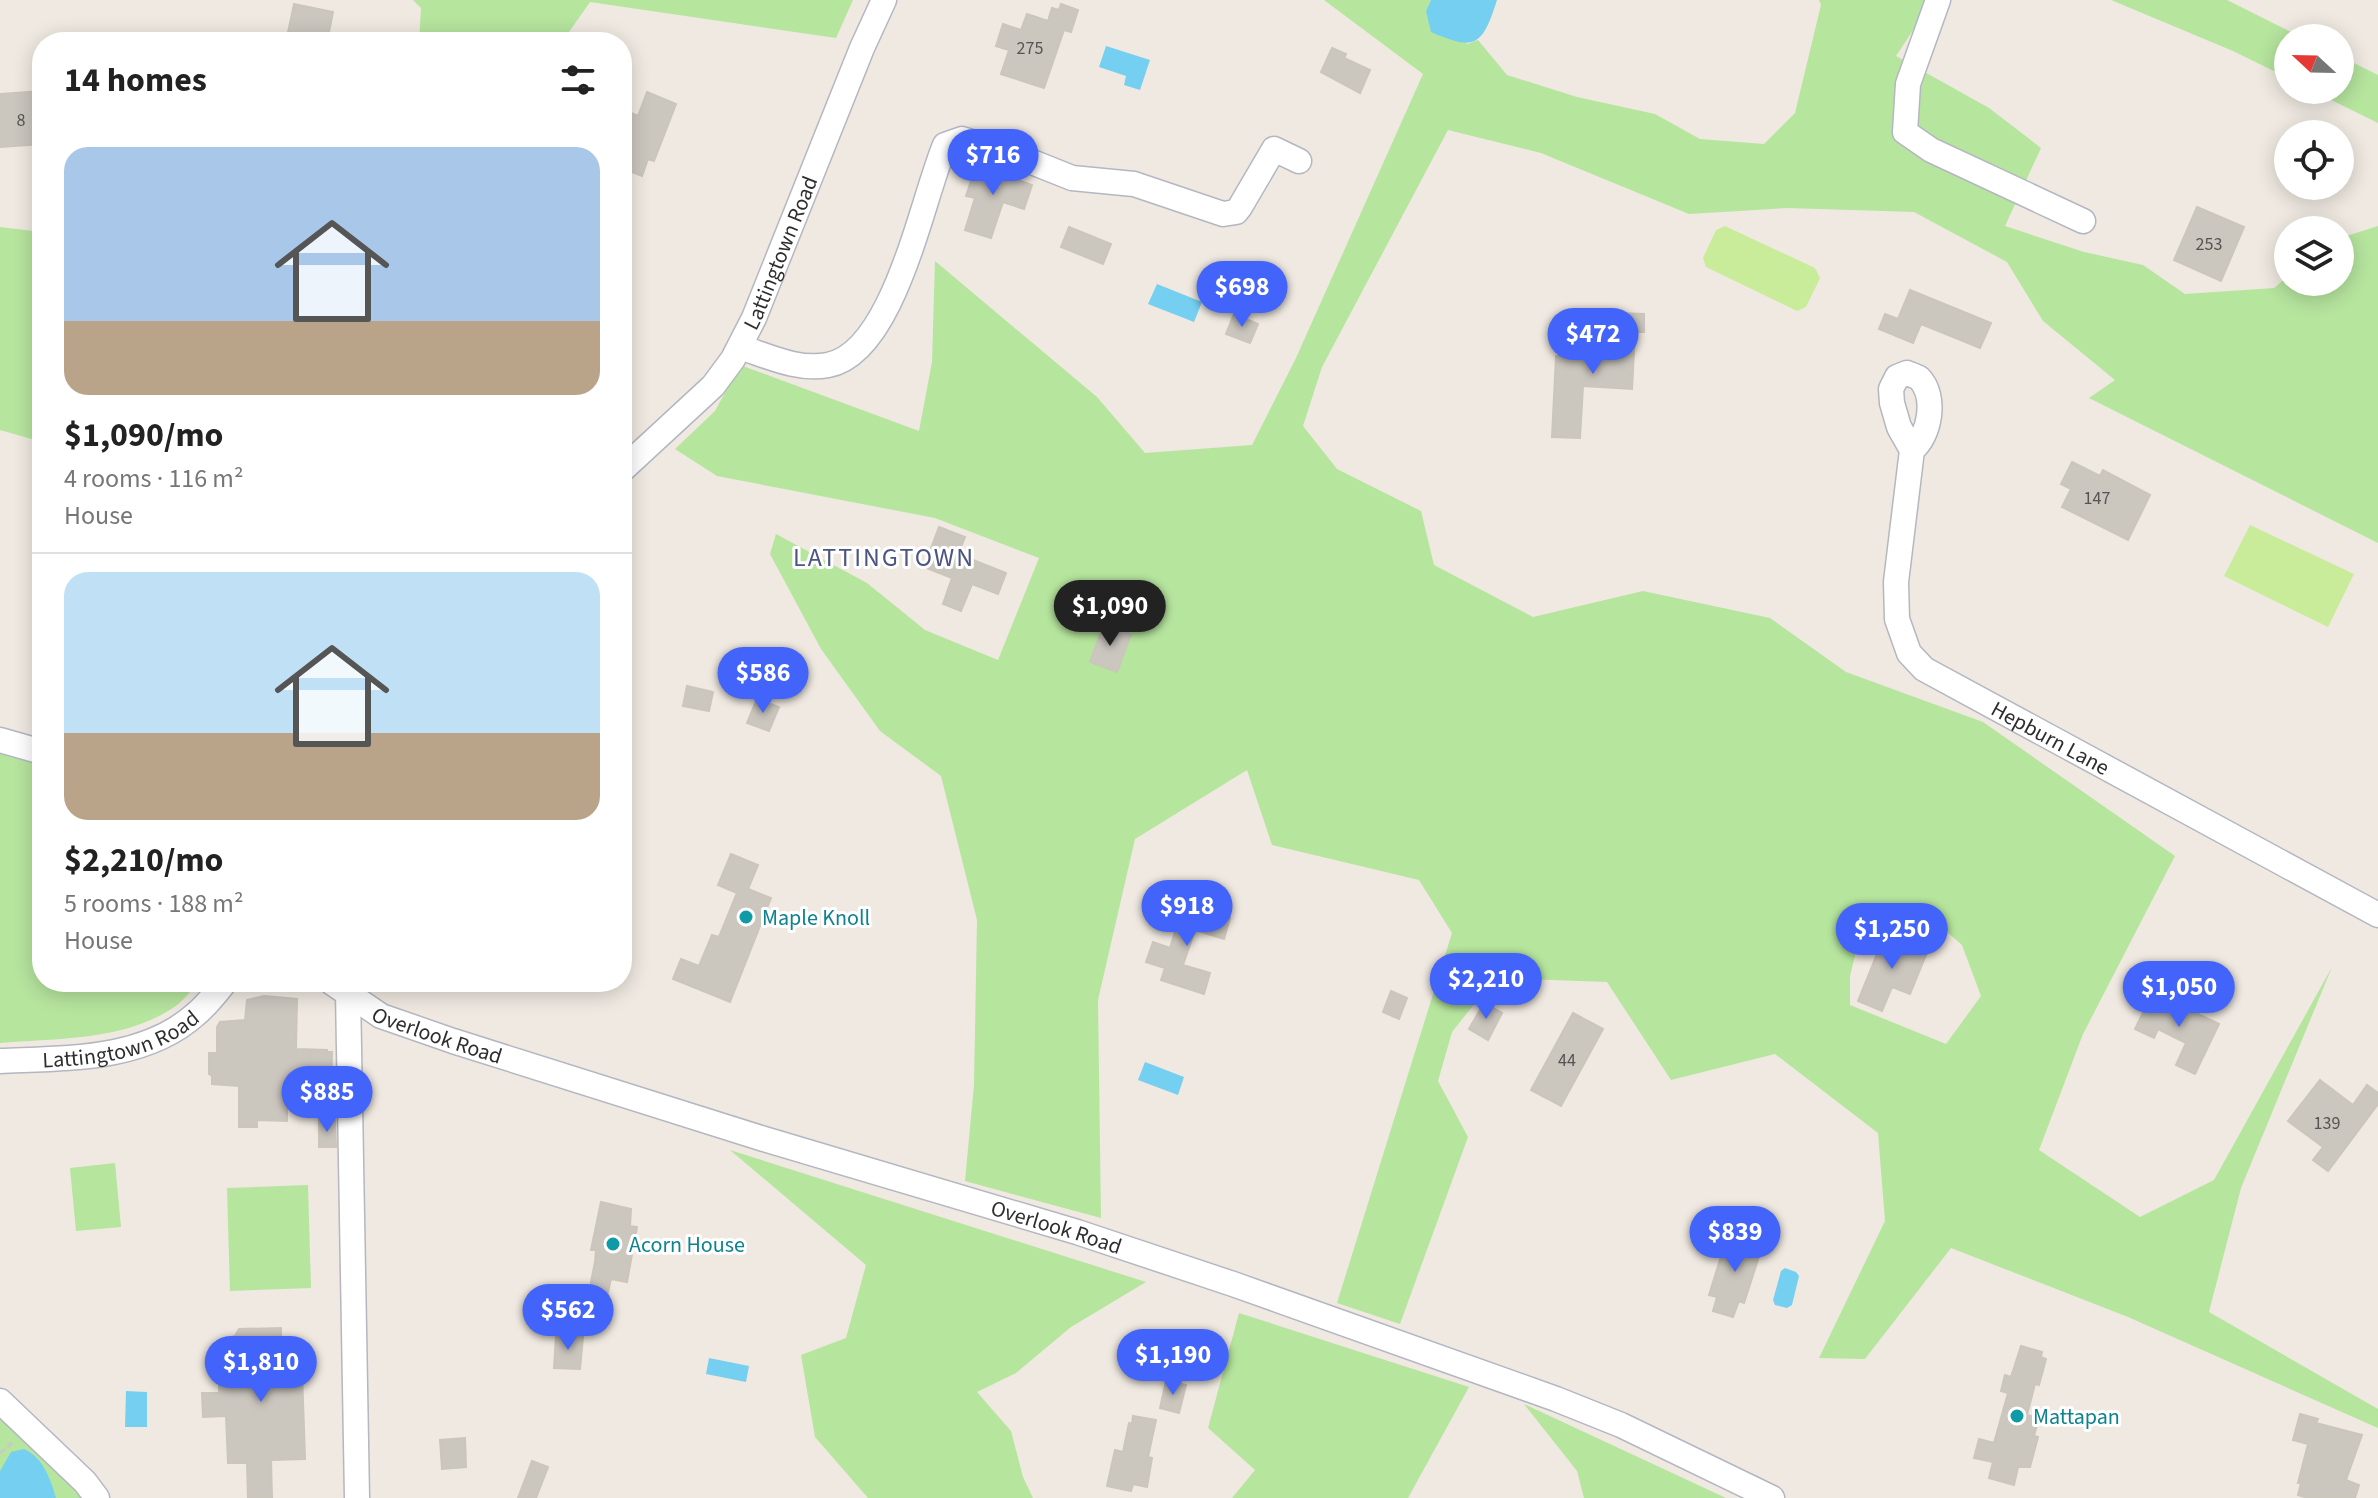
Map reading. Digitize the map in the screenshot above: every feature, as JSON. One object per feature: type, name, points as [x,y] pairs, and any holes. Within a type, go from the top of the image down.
[{"type":"street","name":"Lattingtown Road","points":[[632,461],[707,393],[740,347],[884,0]]},
{"type":"street","points":[[1938,0],[1908,84],[1905,132],[1931,150],[2083,221]]},
{"type":"street","points":[[740,347],[800,367],[831,365],[859,348],[884,316],[911,249],[932,175],[945,145],[962,139],[1072,178],[1134,184],[1223,214],[1236,212],[1240,207],[1274,149],[1299,161]]},
{"type":"street","name":"Hepburn Lane","points":[[1912,450],[1896,582],[1897,619],[1909,653],[1924,669],[2378,915]]},
{"type":"street","points":[[0,740],[32,749]]},
{"type":"street","name":"Lattingtown Road","points":[[0,1061],[93,1056],[131,1048],[171,1031],[196,1015],[216,992]]},
{"type":"street","points":[[341,992],[357,1498]]},
{"type":"street","name":"Overlook Road","points":[[350,992],[381,1016],[453,1041],[764,1139],[1077,1232],[1276,1299],[1621,1425],[1772,1498]]},
{"type":"street","points":[[0,1401],[85,1482],[97,1498]]},
{"type":"green space","points":[[413,0],[853,0],[836,38],[590,2],[569,32],[420,32],[421,8]]},
{"type":"green space","points":[[1324,0],[1431,0],[1426,11],[1467,44],[1478,40],[1507,75],[1577,97],[1655,114],[1700,139],[1764,144],[1795,113],[1821,5],[1819,0],[1933,0],[1896,56],[1989,108],[2041,148],[2005,226],[2084,252],[2143,265],[2185,294],[2274,288],[2274,296],[2354,296],[2354,234],[2378,226],[2378,543],[2089,398],[2115,380],[2043,321],[2007,262],[1914,212],[1787,208],[1689,214],[1541,153],[1448,130],[1322,367],[1303,426],[1337,469],[1421,511],[1434,565],[1533,617],[1643,591],[1770,618],[1846,672],[1983,722],[2175,856],[2083,1034],[2039,1150],[2140,1217],[2214,1180],[2332,967],[2241,1188],[2209,1312],[2378,1409],[2378,1428],[2128,1317],[1951,1248],[1865,1359],[1819,1358],[1885,1221],[1878,1133],[1775,1054],[1671,1080],[1607,982],[1495,978],[1452,1032],[1438,1081],[1468,1137],[1400,1324],[1337,1303],[1452,933],[1419,880],[1272,845],[1247,770],[1135,839],[1098,1000],[1101,1218],[965,1181],[974,1085],[977,920],[941,776],[880,731],[821,649],[770,554],[776,534],[867,583],[925,630],[998,660],[1039,558],[935,518],[717,476],[675,449],[715,411],[740,365],[919,431],[932,362],[935,261],[1097,397],[1145,453],[1252,445],[1296,358],[1423,74]],"holes":[[[1864,920],[1940,926],[1962,945],[1981,996],[1946,1044],[1850,1005],[1850,976]]]},
{"type":"green space","points":[[2111,0],[2227,0],[2275,24],[2274,71]]},
{"type":"green space","points":[[2354,63],[2378,75],[2378,123],[2339,104],[2354,104]]},
{"type":"green space","points":[[1725,226],[1815,268],[1820,278],[1806,307],[1797,311],[1706,267],[1703,258],[1716,230]]},
{"type":"green space","points":[[0,227],[32,231],[32,439],[0,430]]},
{"type":"green space","points":[[2250,525],[2354,574],[2328,627],[2224,576]]},
{"type":"green space","points":[[0,752],[32,759],[32,992],[190,992],[157,1017],[115,1032],[0,1043]]},
{"type":"green space","points":[[730,1150],[1146,1282],[1071,1327],[1016,1373],[977,1392],[1011,1431],[1023,1477],[1033,1498],[868,1498],[815,1437],[801,1355],[846,1338],[866,1265]]},
{"type":"green space","points":[[115,1163],[121,1227],[76,1231],[70,1168]]},
{"type":"green space","points":[[308,1185],[311,1288],[230,1291],[227,1188]]},
{"type":"green space","points":[[1239,1313],[1469,1387],[1408,1498],[1232,1498],[1255,1470],[1208,1428]]},
{"type":"green space","points":[[5,1395],[109,1498],[0,1498],[0,1401]]},
{"type":"green space","points":[[1524,1404],[1726,1498],[1584,1498],[1577,1471]]},
{"type":"water","points":[[1431,0],[1497,0],[1487,28],[1475,41],[1467,43],[1431,32],[1426,11]]},
{"type":"water","points":[[1106,46],[1150,60],[1140,90],[1124,85],[1126,76],[1099,67]]},
{"type":"water","points":[[1157,284],[1202,302],[1194,322],[1148,304]]},
{"type":"water","points":[[1145,1062],[1184,1077],[1178,1095],[1138,1080]]},
{"type":"water","points":[[1785,1268],[1799,1276],[1792,1305],[1787,1308],[1775,1305],[1773,1300],[1781,1271]]},
{"type":"water","points":[[709,1358],[749,1366],[746,1382],[706,1374]]},
{"type":"water","points":[[126,1391],[147,1392],[147,1427],[125,1427]]},
{"type":"water","points":[[24,1449],[41,1463],[56,1498],[0,1498],[0,1471],[11,1452]]},
{"type":"building","points":[[294,4],[333,12],[329,32],[288,32]]},
{"type":"building","points":[[1061,4],[1078,10],[1071,32],[1064,30],[1044,88],[1001,74],[1009,50],[996,46],[1003,24],[1021,30],[1027,14],[1048,21],[1052,8],[1059,10]]},
{"type":"building","points":[[1332,48],[1346,54],[1344,58],[1370,70],[1360,93],[1321,72]]},
{"type":"building","points":[[32,92],[32,145],[0,147],[0,94]]},
{"type":"building","points":[[647,92],[676,104],[654,161],[648,159],[642,176],[632,172],[632,113],[638,116]]},
{"type":"building","points":[[978,160],[1000,167],[998,173],[1032,185],[1024,209],[1003,202],[991,238],[965,230],[975,198],[966,196]]},
{"type":"building","points":[[2197,207],[2244,227],[2221,281],[2174,260]]},
{"type":"building","points":[[1069,227],[1111,244],[1103,264],[1061,247]]},
{"type":"building","points":[[1910,290],[1991,323],[1980,348],[1921,324],[1913,343],[1879,329],[1885,314],[1898,319]]},
{"type":"building","points":[[1617,313],[1644,314],[1644,332],[1635,332],[1632,389],[1583,386],[1580,438],[1552,437],[1556,356],[1615,359]]},
{"type":"building","points":[[1234,314],[1258,324],[1250,343],[1226,334]]},
{"type":"building","points":[[2072,462],[2100,476],[2103,470],[2150,495],[2128,540],[2062,507],[2071,489],[2061,484]]},
{"type":"building","points":[[939,527],[965,537],[958,554],[1006,573],[998,594],[972,584],[961,611],[943,604],[952,578],[924,567]]},
{"type":"building","points":[[1104,624],[1131,634],[1117,672],[1090,662]]},
{"type":"building","points":[[687,686],[713,692],[709,711],[683,706]]},
{"type":"building","points":[[757,699],[779,707],[769,731],[747,723]]},
{"type":"building","name":"Maple Knoll","points":[[731,854],[758,865],[748,889],[771,898],[730,1002],[673,979],[681,959],[699,966],[712,935],[719,937],[737,893],[718,885]]},
{"type":"building","points":[[1184,903],[1230,918],[1224,939],[1195,930],[1183,965],[1210,973],[1204,994],[1161,980],[1165,968],[1146,962],[1153,942],[1170,948]]},
{"type":"building","points":[[1886,932],[1928,950],[1910,994],[1892,987],[1882,1011],[1858,1001]]},
{"type":"building","points":[[1391,991],[1407,998],[1399,1019],[1383,1012]]},
{"type":"building","points":[[2153,992],[2219,1024],[2195,1074],[2176,1065],[2186,1043],[2158,1029],[2154,1038],[2135,1029]]},
{"type":"building","points":[[264,996],[297,999],[296,1049],[332,1052],[331,1091],[287,1092],[287,1121],[257,1120],[257,1127],[239,1127],[239,1086],[212,1084],[209,1053],[217,1053],[217,1027],[220,1022],[245,1020],[247,1000]]},
{"type":"building","points":[[1484,1003],[1502,1013],[1488,1040],[1469,1029]]},
{"type":"building","points":[[1573,1013],[1603,1029],[1561,1106],[1531,1090]]},
{"type":"building","points":[[2320,1080],[2353,1105],[2367,1085],[2378,1093],[2378,1104],[2328,1171],[2313,1160],[2323,1147],[2288,1121]]},
{"type":"building","points":[[319,1121],[335,1121],[336,1147],[319,1147]]},
{"type":"building","name":"Acorn House","points":[[601,1202],[631,1209],[630,1226],[637,1227],[627,1282],[611,1279],[607,1296],[589,1292],[596,1250],[591,1250]]},
{"type":"building","points":[[1736,1232],[1764,1241],[1744,1303],[1739,1301],[1733,1317],[1713,1311],[1717,1297],[1709,1295],[1723,1250],[1730,1252]]},
{"type":"building","points":[[281,1328],[281,1344],[301,1343],[305,1459],[271,1460],[272,1498],[248,1498],[247,1463],[228,1463],[226,1416],[203,1417],[202,1393],[219,1393],[219,1385],[224,1384],[224,1339],[235,1336],[239,1329]]},
{"type":"building","points":[[556,1335],[583,1337],[580,1369],[554,1368]]},
{"type":"building","name":"Mattapan","points":[[2021,1346],[2042,1352],[2041,1357],[2046,1359],[2027,1415],[2039,1418],[2034,1436],[2038,1437],[2030,1467],[2018,1467],[2014,1485],[1989,1478],[1993,1462],[1974,1458],[1979,1439],[1994,1443],[2008,1393],[2001,1391],[2005,1375],[2011,1377]]},
{"type":"building","points":[[1166,1381],[1186,1385],[1179,1413],[1160,1408]]},
{"type":"building","points":[[2300,1414],[2318,1419],[2316,1423],[2362,1435],[2346,1480],[2359,1485],[2355,1498],[2308,1498],[2298,1495],[2308,1444],[2293,1440]]},
{"type":"building","points":[[1133,1416],[1156,1420],[1148,1457],[1152,1458],[1147,1487],[1133,1484],[1131,1491],[1107,1486],[1115,1450],[1123,1452]]},
{"type":"building","points":[[465,1438],[466,1467],[442,1469],[440,1440]]},
{"type":"building","points":[[532,1461],[548,1467],[536,1498],[518,1498]]},
{"type":"place","name":"Maple Knoll","points":[[746,917]]},
{"type":"place","name":"Acorn House","points":[[613,1244]]},
{"type":"place","name":"Mattapan","points":[[2017,1416]]},
{"type":"district","name":"LATTINGTOWN","points":[[884,557]]}]
